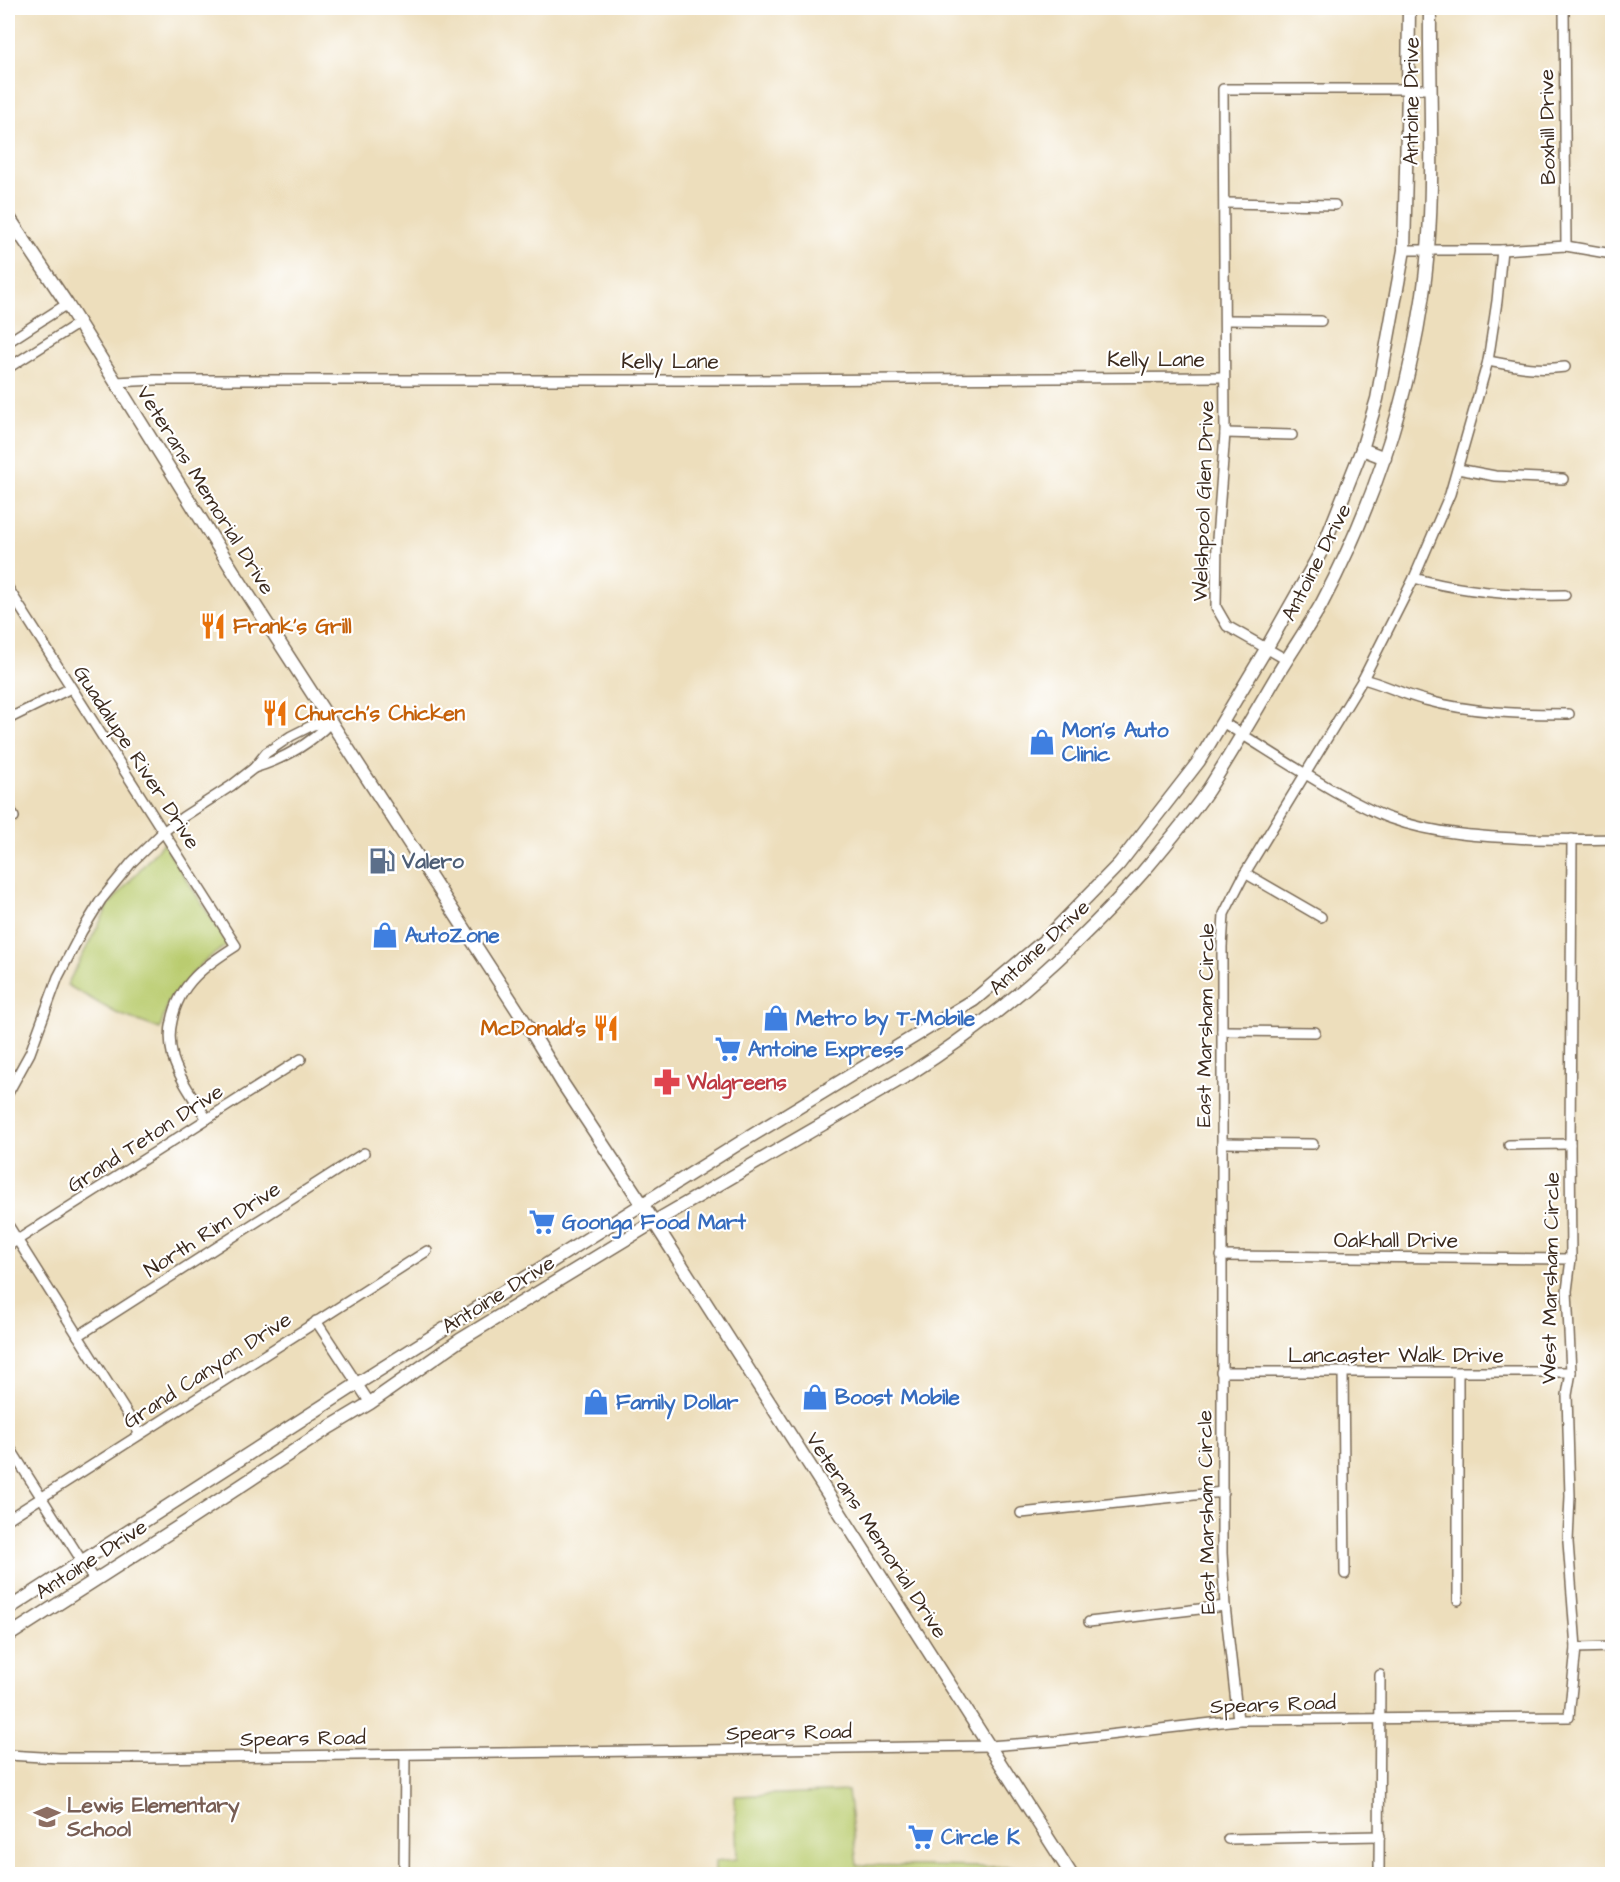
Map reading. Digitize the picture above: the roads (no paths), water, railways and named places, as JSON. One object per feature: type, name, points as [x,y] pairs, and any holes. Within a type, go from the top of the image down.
[{"type":"main road","name":"Antoine Drive","points":[[8,1609],[471,1312],[974,1000],[1045,940],[1119,864],[1199,761],[1266,649],[1322,550],[1362,449],[1377,399],[1404,250],[1409,8]]},
{"type":"main road","name":"Antoine Drive","points":[[8,1636],[348,1415],[370,1403],[480,1328],[654,1222],[949,1049],[1018,996],[1086,934],[1166,845],[1207,790],[1243,735],[1320,606],[1357,529],[1385,458],[1401,406],[1412,357],[1429,249],[1430,8]]},
{"type":"main road","name":"Veterans Memorial Drive","points":[[8,216],[67,304],[235,574],[654,1222],[1071,1875]]},
{"type":"main road","points":[[1362,449],[1385,458]]},
{"type":"main road","points":[[471,1312],[480,1328]]},
{"type":"street","name":"Boxhill Drive","points":[[1564,8],[1566,246]]},
{"type":"street","name":"Welshpool Glen Drive","points":[[1287,660],[1227,626],[1216,607],[1217,538],[1225,433],[1224,89],[1408,90]]},
{"type":"street","points":[[1408,90],[1430,90]]},
{"type":"street","points":[[1225,203],[1335,206]]},
{"type":"street","points":[[1404,250],[1566,246],[1612,254]]},
{"type":"street","name":"East Marsham Circle","points":[[1238,1720],[1225,1606],[1222,1553],[1221,1256],[1224,914],[1245,873],[1363,679],[1414,578],[1450,494],[1488,361],[1502,249]]},
{"type":"street","points":[[8,342],[67,304]]},
{"type":"street","points":[[1225,320],[1322,321]]},
{"type":"street","points":[[8,368],[79,323]]},
{"type":"street","points":[[1488,361],[1547,370],[1565,367]]},
{"type":"street","name":"Kelly Lane","points":[[116,382],[1224,376]]},
{"type":"street","points":[[1225,433],[1292,435]]},
{"type":"street","points":[[1458,469],[1495,476],[1563,479]]},
{"type":"street","points":[[1414,578],[1496,594],[1565,595]]},
{"type":"street","name":"Guadalupe River Drive","points":[[8,588],[236,946],[191,979],[176,1004],[170,1029],[171,1047],[176,1065],[207,1119]]},
{"type":"street","points":[[1363,679],[1424,700],[1458,707],[1523,714],[1569,714]]},
{"type":"street","points":[[8,719],[71,688]]},
{"type":"street","points":[[254,768],[274,762],[299,749],[331,722]]},
{"type":"street","points":[[8,1093],[30,1053],[58,977],[82,931],[116,881],[163,832],[231,786],[254,768],[266,753],[291,736],[313,725],[331,722]]},
{"type":"street","points":[[1222,722],[1305,775],[1366,808],[1414,826],[1462,835],[1500,838],[1612,839]]},
{"type":"street","points":[[8,805],[14,817]]},
{"type":"street","name":"West Marsham Circle","points":[[1569,1717],[1576,1648],[1568,1542],[1570,1496],[1567,1395],[1571,1372],[1568,1291],[1571,1259],[1572,840]]},
{"type":"street","points":[[1245,873],[1321,917]]},
{"type":"street","points":[[1222,1031],[1315,1032]]},
{"type":"street","name":"Grand Teton Drive","points":[[8,1246],[301,1059]]},
{"type":"street","points":[[1222,1143],[1313,1144]]},
{"type":"street","points":[[1509,1145],[1570,1144]]},
{"type":"street","name":"North Rim Drive","points":[[78,1336],[364,1153]]},
{"type":"street","points":[[8,1225],[140,1434]]},
{"type":"street","name":"Grand Canyon Drive","points":[[8,1519],[427,1251]]},
{"type":"street","name":"Oakhall Drive","points":[[1221,1256],[1571,1259]]},
{"type":"street","points":[[316,1321],[370,1403]]},
{"type":"street","name":"Lancaster Walk Drive","points":[[1221,1372],[1571,1372]]},
{"type":"street","points":[[1343,1372],[1345,1574]]},
{"type":"street","points":[[1458,1373],[1458,1599]]},
{"type":"street","points":[[8,1445],[94,1580]]},
{"type":"street","points":[[1021,1514],[1223,1492]]},
{"type":"street","points":[[1089,1622],[1225,1606]]},
{"type":"street","points":[[1576,1648],[1612,1647]]},
{"type":"street","points":[[1379,1875],[1380,1676]]},
{"type":"street","name":"Spears Road","points":[[8,1755],[64,1758],[405,1755],[989,1746],[1056,1741],[1238,1720],[1569,1717]]},
{"type":"street","points":[[404,1875],[405,1755]]},
{"type":"street","points":[[1228,1839],[1380,1836]]},
{"type":"place","name":"Frank's Grill","points":[[213,626]]},
{"type":"place","name":"Church's Chicken","points":[[275,713]]},
{"type":"place","name":"Mon's Auto Clinic","points":[[1042,742]]},
{"type":"place","name":"Valero","points":[[382,861]]},
{"type":"place","name":"AutoZone","points":[[385,935]]},
{"type":"place","name":"Metro by T-Mobile","points":[[776,1018]]},
{"type":"place","name":"McDonald's","points":[[606,1028]]},
{"type":"place","name":"Antoine Express","points":[[728,1049]]},
{"type":"place","name":"Walgreens","points":[[667,1082]]},
{"type":"place","name":"Goonga Food Mart","points":[[542,1222]]},
{"type":"place","name":"Boost Mobile","points":[[815,1397]]},
{"type":"place","name":"Family Dollar","points":[[596,1402]]},
{"type":"place","name":"Lewis Elementary School","points":[[47,1817]]},
{"type":"place","name":"Circle K","points":[[921,1837]]}]
